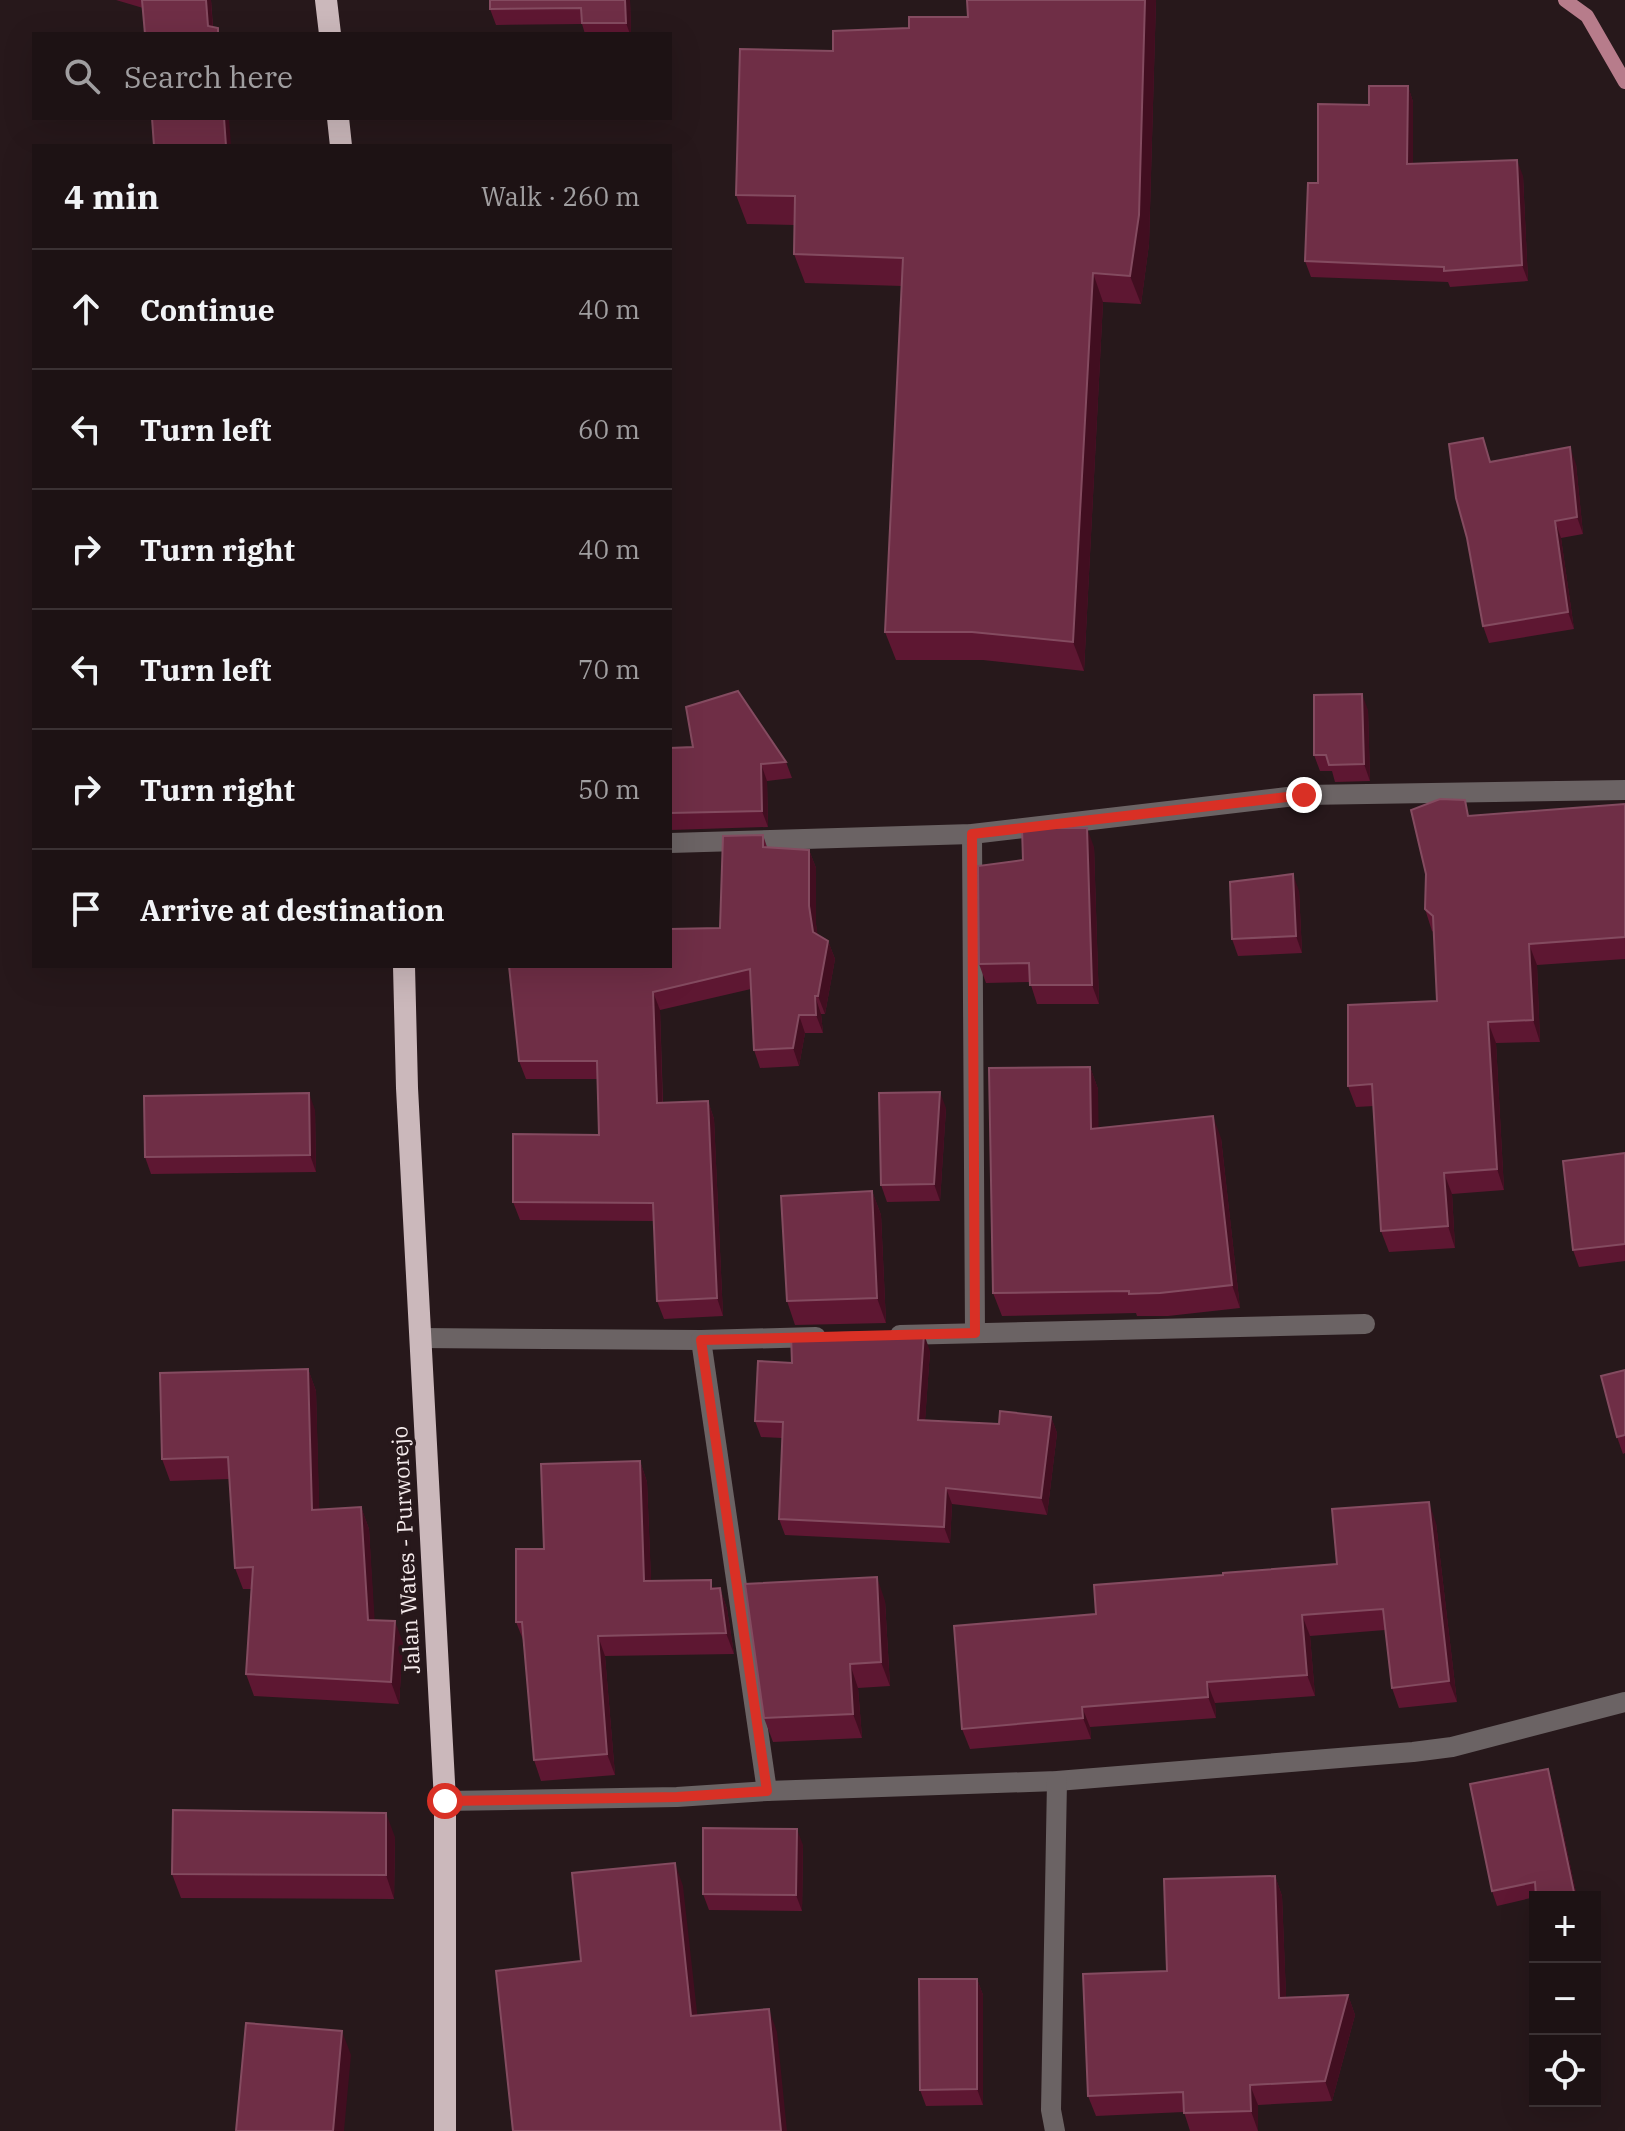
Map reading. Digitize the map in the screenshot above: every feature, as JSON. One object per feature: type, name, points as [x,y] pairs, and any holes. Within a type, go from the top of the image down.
[{"type":"highway","points":[[326,0],[330,32]]},
{"type":"highway","points":[[338,120],[341,144]]},
{"type":"highway","name":"Jalan Wates - Purworejo","points":[[404,968],[407,1088],[445,1801],[445,2131]]},
{"type":"street","points":[[672,843],[972,834],[1304,795],[1625,790]]},
{"type":"street","points":[[972,834],[975,1333]]},
{"type":"street","points":[[884,1336],[1365,1324]]},
{"type":"street","points":[[420,1338],[701,1340],[838,1337]]},
{"type":"street","points":[[701,1340],[767,1791]]},
{"type":"street","points":[[445,1801],[677,1797],[1057,1781],[1452,1747],[1625,1702]]},
{"type":"street","points":[[1055,2131],[1051,2110],[1057,1781]]},
{"type":"building","points":[[142,0],[206,0],[208,26],[218,28],[218,32],[145,32]]},
{"type":"building","points":[[490,0],[625,0],[626,23],[582,23],[581,8],[490,9]]},
{"type":"building","points":[[967,0],[1145,0],[1139,215],[1130,276],[1093,273],[1073,642],[972,632],[885,632],[903,258],[794,254],[795,196],[736,195],[740,49],[833,51],[833,31],[909,28],[909,17],[968,17]]},
{"type":"building","points":[[1369,86],[1408,86],[1407,164],[1517,160],[1522,265],[1444,271],[1444,267],[1305,261],[1308,183],[1318,183],[1318,104],[1369,105]]},
{"type":"building","points":[[152,120],[224,120],[226,144],[154,144]]},
{"type":"building","points":[[1483,438],[1490,462],[1570,447],[1577,517],[1555,521],[1568,612],[1483,626],[1467,538],[1456,498],[1449,444]]},
{"type":"building","points":[[738,691],[786,762],[761,764],[762,811],[672,813],[672,748],[693,747],[686,707]]},
{"type":"building","points":[[1362,694],[1364,764],[1329,765],[1326,755],[1314,755],[1314,695]]},
{"type":"building","points":[[1440,799],[1465,800],[1468,816],[1625,804],[1625,937],[1529,944],[1533,1020],[1488,1022],[1497,1169],[1444,1173],[1448,1226],[1381,1231],[1372,1084],[1348,1086],[1348,1005],[1437,1001],[1433,916],[1425,909],[1426,874],[1411,810]]},
{"type":"building","points":[[1022,828],[1087,828],[1092,985],[1030,985],[1029,963],[979,964],[978,866],[1023,860]]},
{"type":"building","points":[[763,835],[763,847],[809,850],[809,906],[813,932],[828,941],[818,996],[815,996],[816,1015],[799,1015],[793,1048],[754,1050],[750,969],[653,992],[657,1103],[708,1101],[717,1298],[657,1301],[653,1203],[513,1202],[513,1134],[599,1135],[597,1061],[519,1061],[509,968],[672,968],[672,929],[720,928],[723,836]]},
{"type":"building","points":[[1293,874],[1296,936],[1232,939],[1230,882]]},
{"type":"building","points":[[1090,1067],[1091,1129],[1213,1116],[1232,1285],[1160,1293],[993,1293],[989,1068]]},
{"type":"building","points":[[940,1092],[934,1184],[881,1185],[879,1093]]},
{"type":"building","points":[[309,1093],[310,1155],[145,1157],[144,1096]]},
{"type":"building","points":[[1625,1153],[1625,1244],[1573,1250],[1563,1161]]},
{"type":"building","points":[[872,1191],[877,1298],[787,1301],[781,1196]]},
{"type":"building","points":[[791,1334],[924,1334],[918,1420],[999,1424],[1000,1411],[1051,1417],[1041,1498],[946,1488],[944,1527],[779,1519],[783,1422],[755,1421],[758,1361],[792,1363]]},
{"type":"building","points":[[308,1369],[312,1510],[361,1507],[368,1620],[395,1621],[391,1682],[246,1674],[253,1567],[235,1568],[228,1457],[162,1459],[160,1373]]},
{"type":"building","points":[[1625,1370],[1625,1435],[1617,1437],[1601,1376]]},
{"type":"building","points":[[640,1461],[644,1581],[711,1580],[711,1589],[720,1588],[726,1633],[598,1636],[607,1754],[534,1760],[522,1622],[516,1622],[516,1549],[544,1549],[541,1464]]},
{"type":"building","points":[[1429,1502],[1449,1681],[1392,1688],[1383,1609],[1302,1615],[1307,1675],[1207,1682],[1208,1697],[1082,1707],[1083,1718],[962,1729],[954,1626],[1096,1614],[1094,1585],[1337,1564],[1332,1509]]},
{"type":"building","points":[[877,1577],[881,1662],[850,1664],[853,1714],[764,1718],[745,1584]]},
{"type":"building","points":[[1548,1769],[1574,1891],[1536,1891],[1535,1882],[1492,1891],[1470,1784]]},
{"type":"building","points":[[173,1810],[386,1813],[386,1875],[172,1874]]},
{"type":"building","points":[[703,1828],[797,1829],[796,1895],[703,1894]]},
{"type":"building","points":[[675,1863],[691,2016],[769,2009],[781,2131],[513,2131],[496,1971],[581,1961],[572,1873]]},
{"type":"building","points":[[1275,1876],[1279,1998],[1348,1995],[1325,2081],[1250,2085],[1251,2111],[1184,2113],[1183,2092],[1088,2096],[1083,1974],[1167,1971],[1164,1879]]},
{"type":"building","points":[[919,1979],[977,1979],[977,2089],[920,2090]]},
{"type":"building","points":[[246,2023],[342,2031],[333,2131],[236,2131]]},
{"type":"waterway","points":[[1565,0],[1587,16],[1625,82]]},
{"type":"route","points":[[445,1801],[677,1797],[767,1791],[701,1340],[975,1333],[972,834],[1304,795]]}]
